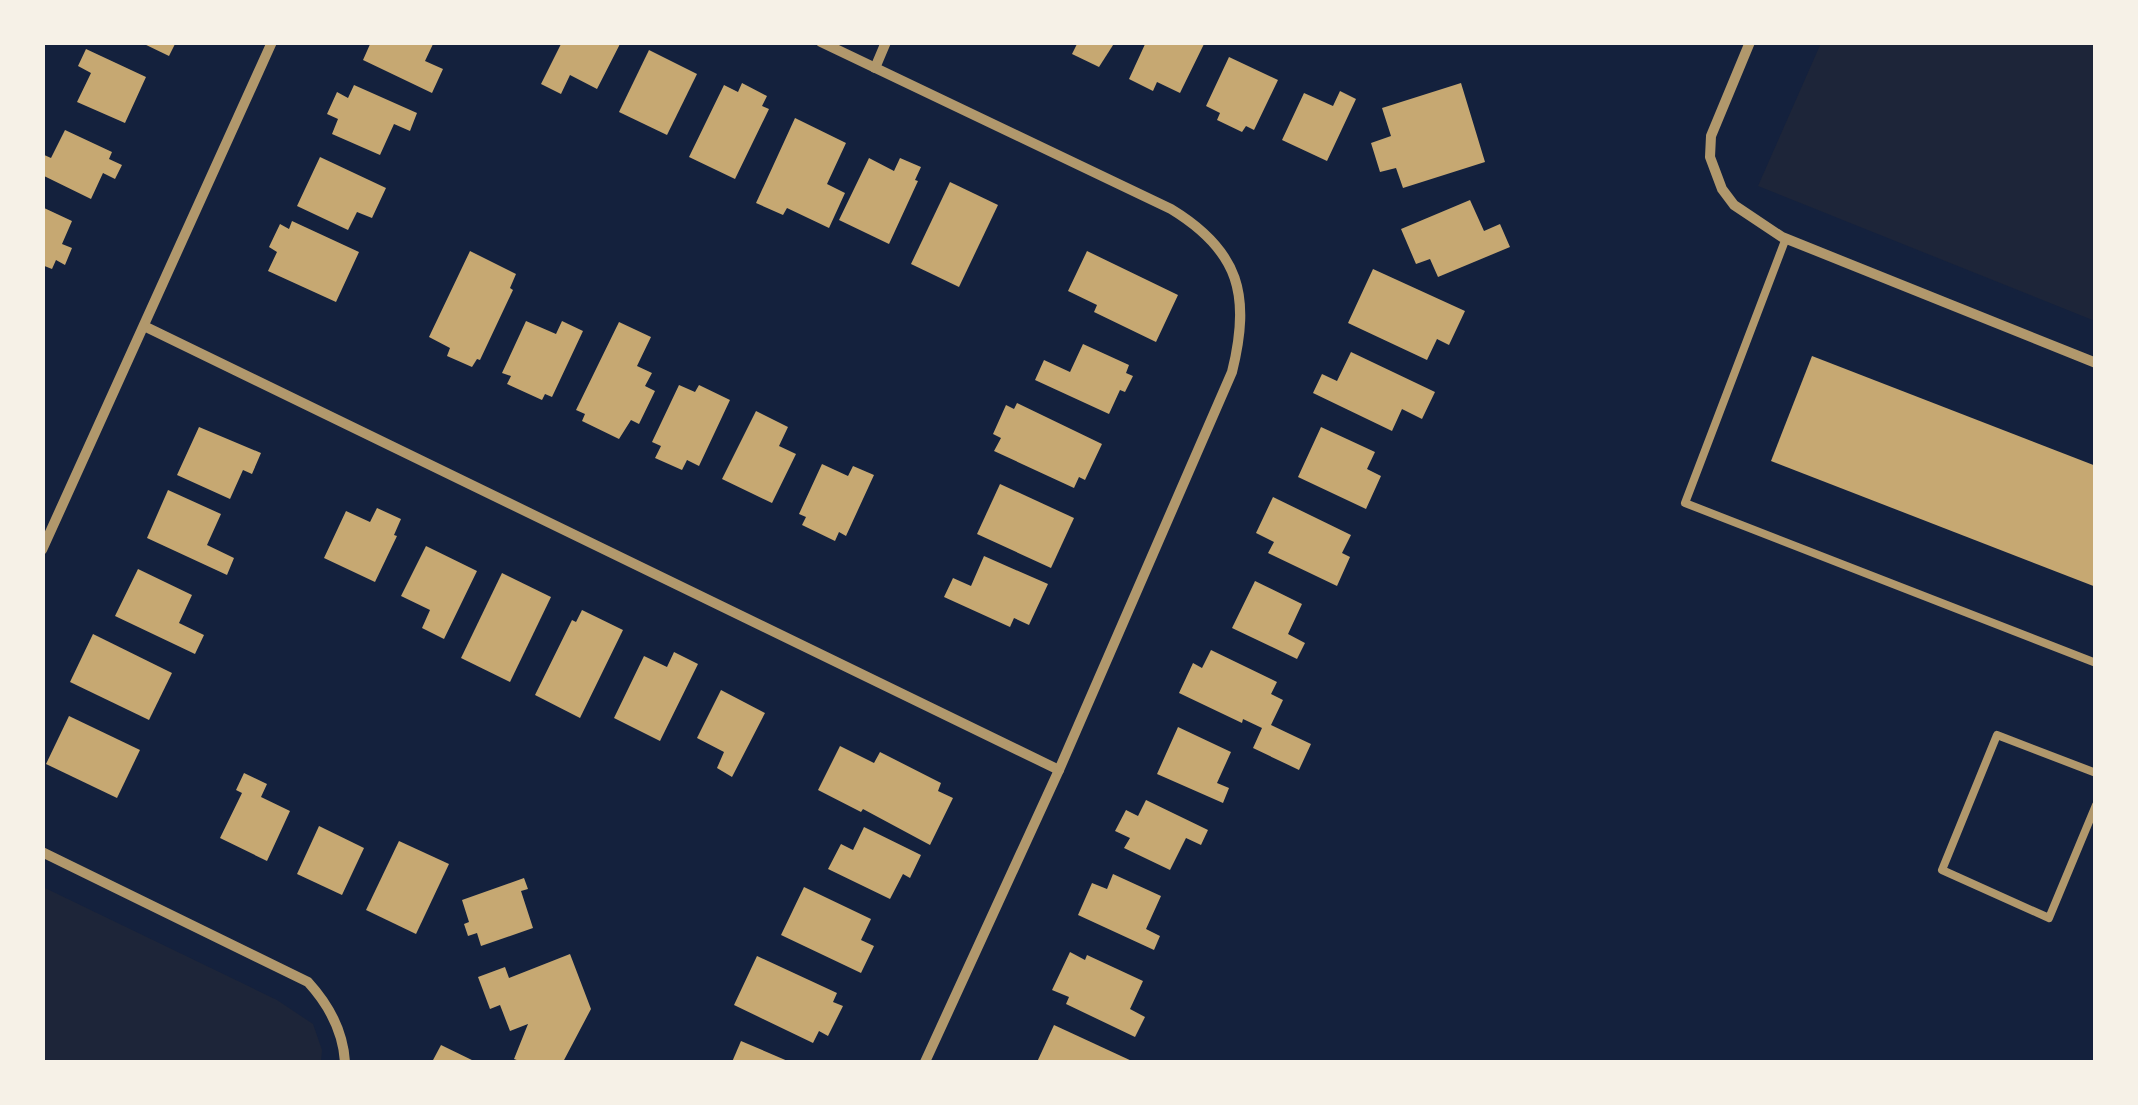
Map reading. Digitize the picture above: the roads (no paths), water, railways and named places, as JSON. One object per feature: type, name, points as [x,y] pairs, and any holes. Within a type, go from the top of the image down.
[{"type":"street","points":[[42,550],[272,42]]},
{"type":"street","points":[[821,42],[1202,228],[1230,262],[1241,297],[1241,337],[1232,372],[1059,770],[925,1062]]},
{"type":"street","points":[[875,68],[886,42]]},
{"type":"street","points":[[1750,42],[1712,136],[1710,157],[1722,189],[1734,204],[1786,238],[2096,362]]},
{"type":"street","points":[[144,326],[1059,770]]},
{"type":"street","points":[[42,852],[308,982],[332,1014],[345,1062]]},
{"type":"lane","points":[[1786,238],[1685,503],[2096,663]]},
{"type":"lane","points":[[2096,774],[1997,734],[1942,870],[2049,918],[2096,805]]}]
